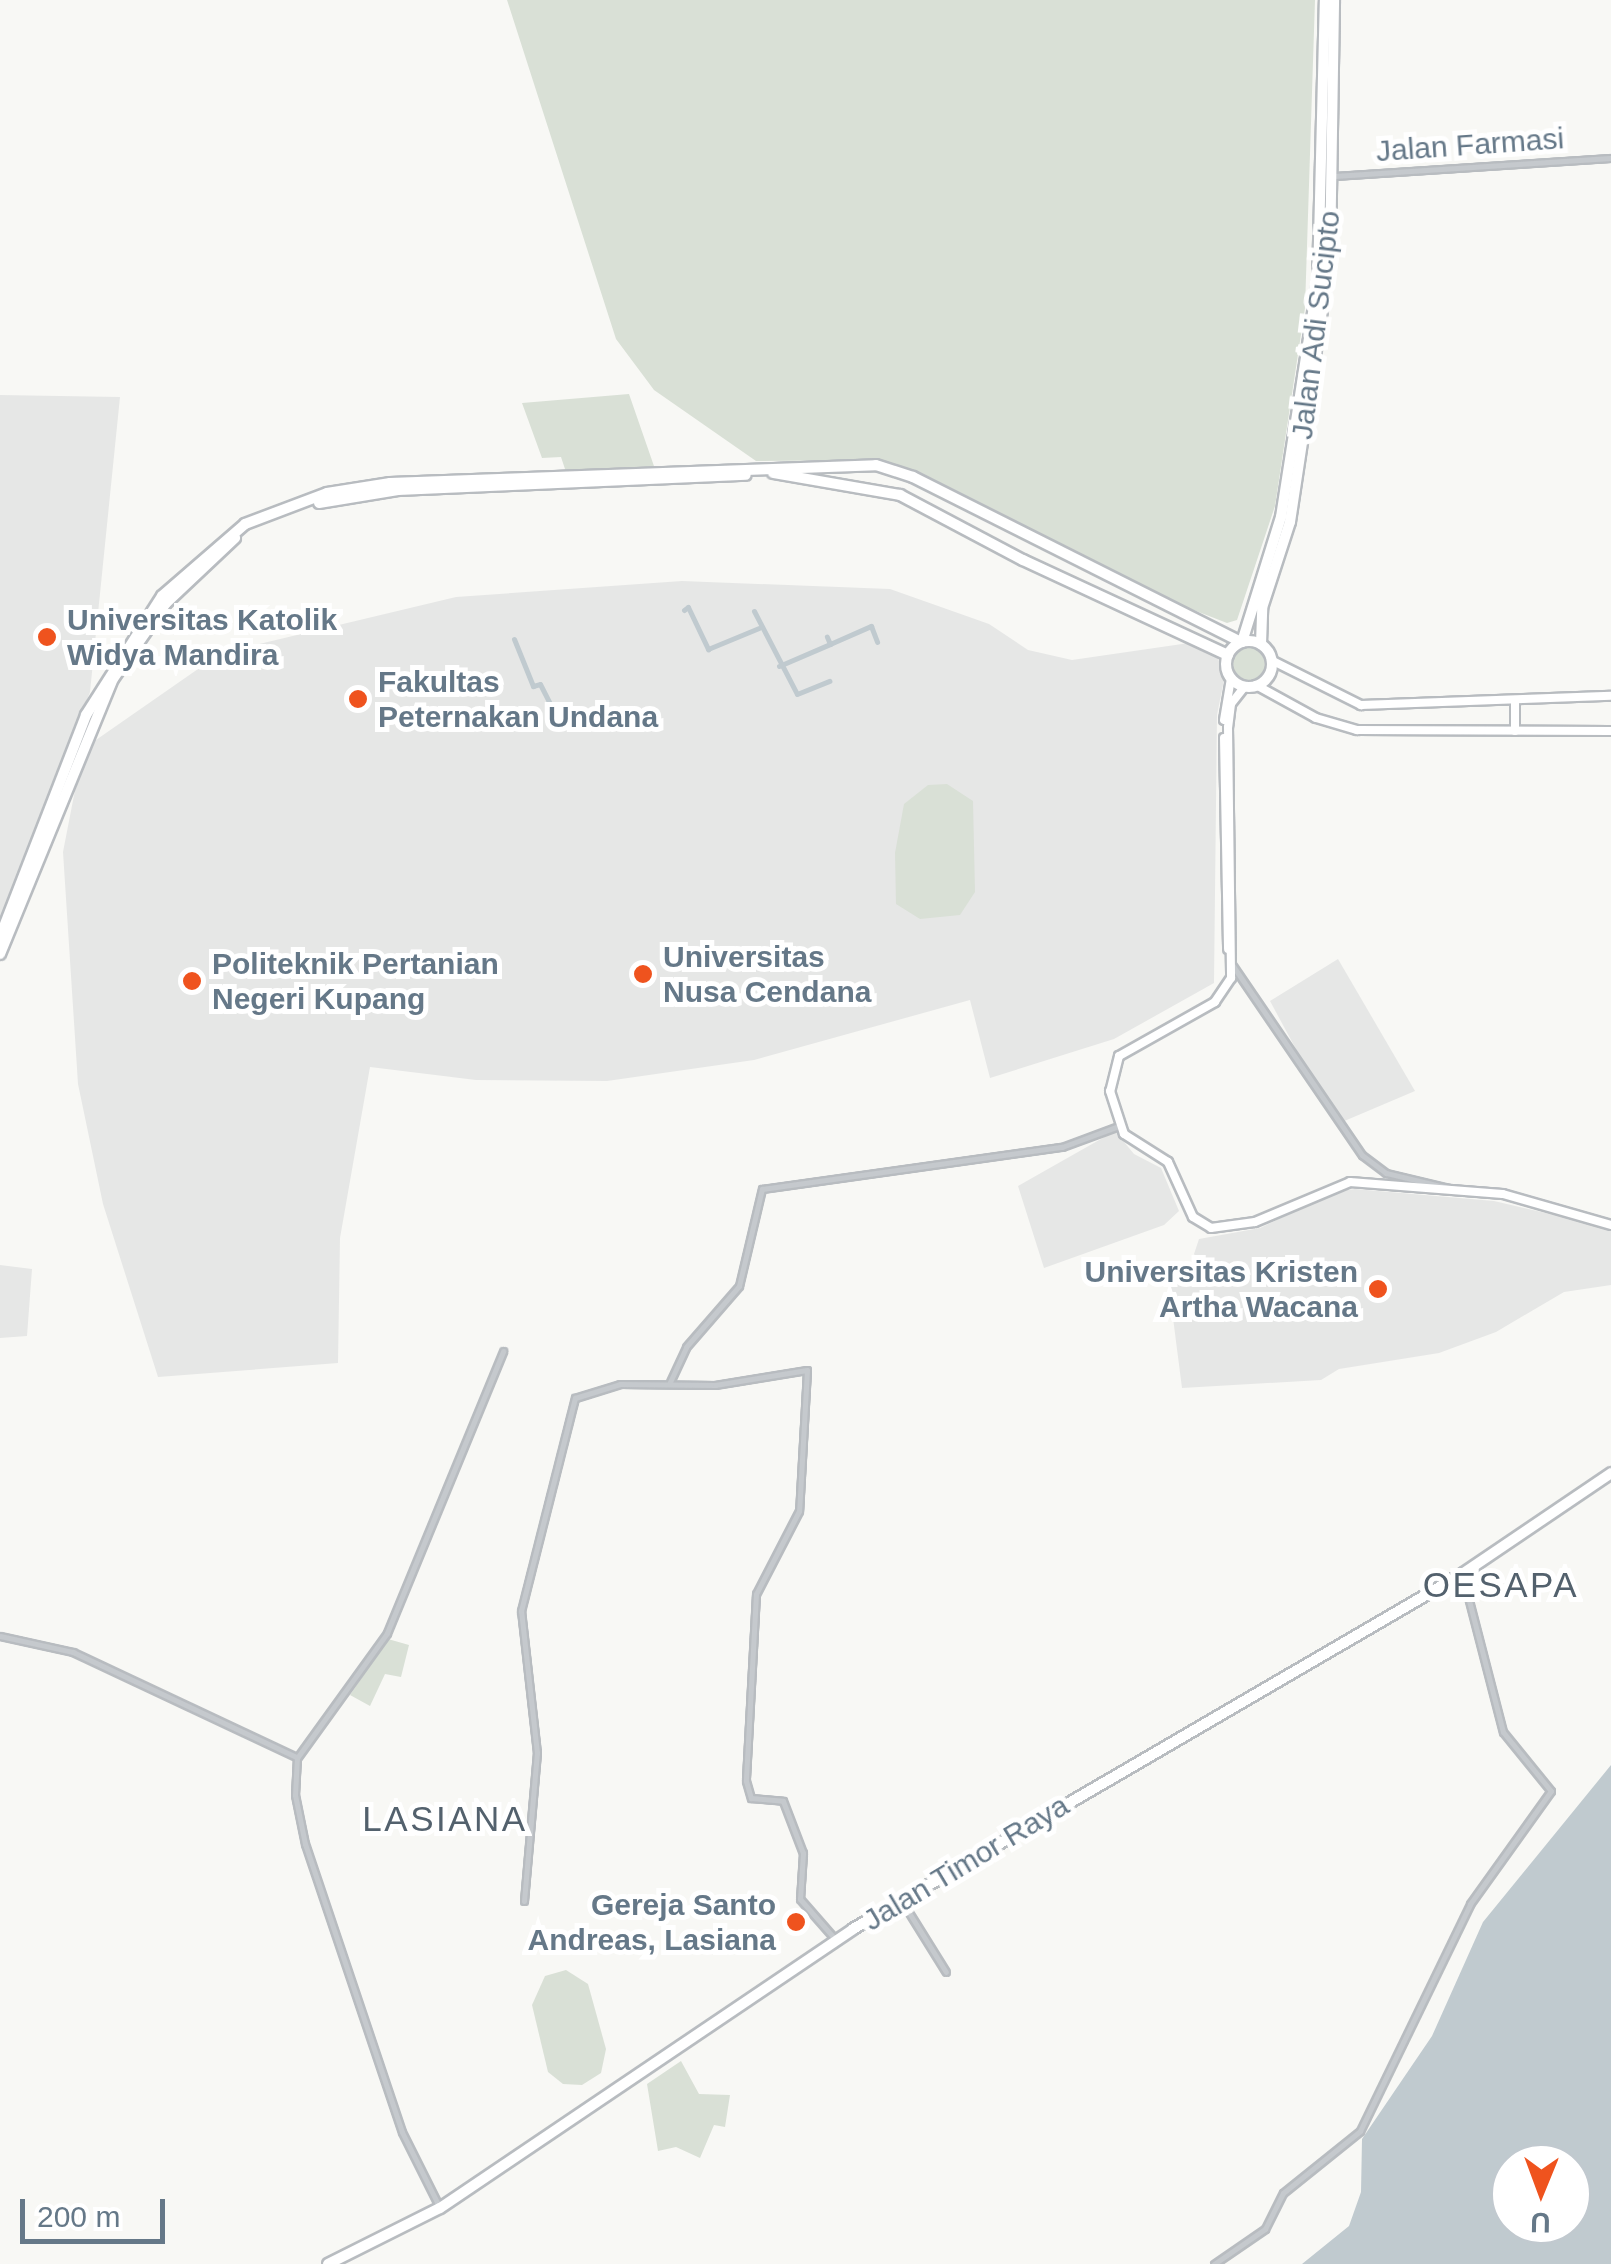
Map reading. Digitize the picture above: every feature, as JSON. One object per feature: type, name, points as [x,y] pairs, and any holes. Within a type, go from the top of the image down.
[{"type":"highway","name":"Jalan Adi Sucipto","points":[[1261,644],[1262,608],[1290,522],[1313,339],[1320,254],[1325,0]]},
{"type":"highway","name":"Jalan Adi Sucipto","points":[[1242,642],[1278,528],[1330,260],[1334,0]]},
{"type":"highway","points":[[838,482],[839,465]]},
{"type":"highway","points":[[463,484],[876,465],[913,477],[1242,642],[1261,644],[1271,660],[1268,676],[1250,686],[1231,678],[1228,654]]},
{"type":"highway","points":[[0,938],[90,716],[154,613],[192,566],[260,515],[364,486],[766,473],[838,482],[906,497],[1023,560],[1228,654]]},
{"type":"highway","points":[[1228,654],[1242,642]]},
{"type":"highway","points":[[0,954],[90,716]]},
{"type":"highway","name":"Jalan Timor Raya","points":[[328,2264],[440,2208],[901,1901],[1462,1574],[1611,1473]]},
{"type":"main road","points":[[1271,660],[1352,704],[1611,696]]},
{"type":"main road","points":[[1231,678],[1223,826],[1226,922],[1233,961]]},
{"type":"main road","points":[[1611,731],[1344,728],[1250,686],[1232,704],[1228,727],[1233,961],[1220,998],[1119,1056],[1109,1084],[1121,1125],[1136,1146],[1168,1162],[1194,1217],[1211,1228],[1255,1222],[1342,1182],[1502,1194],[1611,1225]]},
{"type":"main road","points":[[1515,700],[1515,730]]},
{"type":"street","name":"Jalan Farmasi","points":[[1333,176],[1611,158]]},
{"type":"street","points":[[1233,961],[1362,1155],[1386,1173],[1452,1190]]},
{"type":"street","points":[[670,1383],[686,1346],[739,1286],[762,1189],[1062,1146],[1121,1125]]},
{"type":"street","points":[[440,2208],[402,2132],[305,1844],[295,1795],[296,1758],[387,1633],[504,1351]]},
{"type":"street","points":[[524,1902],[537,1753],[521,1612],[575,1398],[598,1388],[670,1383],[715,1386],[806,1370],[799,1511],[756,1594],[746,1782],[751,1798],[783,1801],[803,1853],[800,1900],[837,1942]]},
{"type":"street","points":[[1214,2264],[1265,2229],[1283,2193],[1360,2131],[1470,1904],[1551,1791],[1503,1732],[1481,1627],[1462,1574]]},
{"type":"street","points":[[0,1636],[73,1652],[296,1758]]},
{"type":"street","points":[[901,1901],[946,1972]]},
{"type":"shaded area","points":[[507,0],[1315,0],[1305,308],[1275,506],[1237,620],[1227,623],[1160,597],[916,472],[881,460],[756,461],[654,390],[616,339]]},
{"type":"shaded area","points":[[629,394],[655,469],[566,472],[561,457],[542,458],[522,403]]},
{"type":"shaded area","name":"Universitas Katolik Widya Mandira","points":[[0,395],[120,397],[90,692],[0,928]]},
{"type":"shaded area","name":"Universitas Nusa Cendana","points":[[682,581],[890,589],[989,624],[1028,650],[1072,660],[1189,643],[1215,652],[1225,675],[1217,715],[1214,983],[1114,1039],[990,1078],[970,1000],[754,1060],[607,1081],[476,1080],[370,1067],[340,1238],[338,1363],[158,1377],[103,1204],[78,1084],[63,852],[83,749],[221,653],[456,597]]},
{"type":"shaded area","points":[[1249,648],[1260,653],[1265,664],[1260,675],[1249,680],[1238,675],[1233,664],[1238,653]]},
{"type":"shaded area","points":[[947,784],[973,801],[975,892],[960,915],[920,919],[896,904],[895,853],[904,804],[928,785]]},
{"type":"shaded area","points":[[1338,959],[1415,1091],[1342,1122],[1331,1114],[1270,1001]]},
{"type":"shaded area","points":[[1115,1131],[1134,1154],[1161,1168],[1179,1211],[1164,1225],[1044,1268],[1018,1186]]},
{"type":"shaded area","name":"Universitas Kristen Artha Wacana","points":[[1355,1189],[1494,1201],[1611,1228],[1611,1285],[1564,1292],[1496,1332],[1439,1353],[1339,1369],[1321,1380],[1182,1388],[1169,1287],[1176,1275],[1202,1266],[1194,1254],[1199,1239],[1260,1228],[1334,1192]]},
{"type":"shaded area","points":[[0,1265],[32,1269],[27,1336],[0,1338]]},
{"type":"shaded area","points":[[388,1639],[409,1645],[401,1677],[385,1674],[370,1706],[350,1695]]},
{"type":"shaded area","points":[[1611,1765],[1611,2264],[1302,2264],[1349,2226],[1361,2192],[1362,2139],[1432,2036],[1483,1922]]},
{"type":"shaded area","points":[[566,1970],[588,1984],[606,2049],[601,2073],[582,2085],[563,2084],[548,2072],[532,2005],[545,1976]]},
{"type":"shaded area","points":[[681,2061],[699,2094],[730,2095],[725,2127],[714,2125],[700,2158],[676,2147],[658,2151],[647,2084]]},
{"type":"waterway","points":[[684,610],[688,607],[708,649],[759,628]]},
{"type":"waterway","points":[[754,611],[797,694],[830,681]]},
{"type":"waterway","points":[[830,644],[871,626],[877,642]]},
{"type":"waterway","points":[[779,666],[830,644],[827,637]]},
{"type":"waterway","points":[[514,639],[533,686],[540,684],[555,714]]},
{"type":"place","name":"Universitas Katolik Widya Mandira","points":[[47,637]]},
{"type":"place","name":"Fakultas Peternakan Undana","points":[[358,699]]},
{"type":"place","name":"Universitas Nusa Cendana","points":[[643,974]]},
{"type":"place","name":"Politeknik Pertanian Negeri Kupang","points":[[192,981]]},
{"type":"place","name":"Universitas Kristen Artha Wacana","points":[[1378,1289]]},
{"type":"place","name":"Gereja Santo Andreas, Lasiana","points":[[796,1922]]},
{"type":"district","name":"OESAPA","points":[[1501,1585]]},
{"type":"district","name":"LASIANA","points":[[445,1819]]}]
